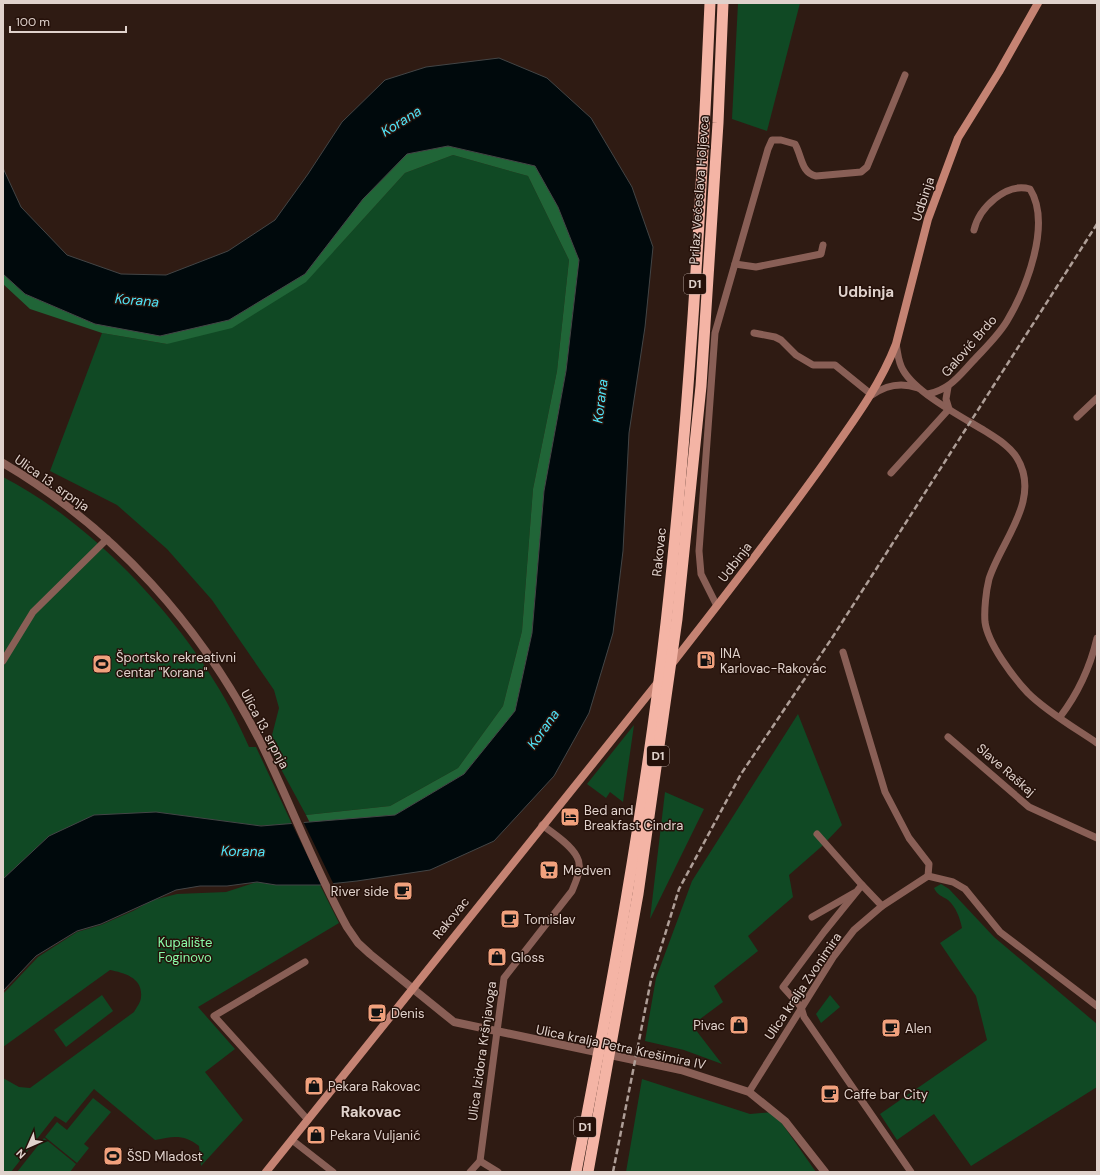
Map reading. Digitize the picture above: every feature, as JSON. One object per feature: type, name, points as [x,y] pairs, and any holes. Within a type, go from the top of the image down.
[{"type":"highway","name":"Prilaz Većeslava Holjevca","points":[[685,426],[690,375],[705,123],[710,3]]},
{"type":"highway","name":"Prilaz Većeslava Holjevca","points":[[697,427],[718,124],[722,3]]},
{"type":"highway","name":"Rakovac","points":[[576,1172],[626,902],[651,738],[666,623],[685,426]]},
{"type":"highway","name":"Rakovac","points":[[588,1172],[606,1083],[638,894],[662,734],[677,619],[697,427]]},
{"type":"main road","name":"Udbinja","points":[[717,606],[781,523],[872,395],[889,362],[896,344],[928,218],[958,138],[999,72],[1038,3]]},
{"type":"main road","name":"Rakovac","points":[[266,1172],[542,826],[644,701],[717,606]]},
{"type":"street","name":"Udbinja","points":[[717,606],[701,574],[699,551],[715,332],[772,140],[781,140],[795,144],[809,175],[816,176],[861,172],[867,166],[905,75]]},
{"type":"street","name":"Galović Brdo","points":[[928,394],[948,387],[1006,323],[1021,295],[1039,233],[1040,219],[1034,195],[1030,189],[1022,187],[1004,193],[986,207],[977,219],[974,230]]},
{"type":"street","points":[[734,264],[756,267],[821,254],[822,245]]},
{"type":"street","points":[[754,333],[775,337],[781,340],[796,355],[813,365],[836,365],[872,395]]},
{"type":"street","name":"Udbinja","points":[[896,344],[899,362],[904,371],[919,389]]},
{"type":"street","name":"Udbinja","points":[[872,395],[887,387],[895,385],[911,385],[928,394],[991,435],[1002,443],[1017,458],[1023,472],[1025,488],[1021,508],[989,580],[985,621],[989,635],[1006,665],[1029,694],[1097,743]]},
{"type":"street","name":"Galović Brdo","points":[[948,387],[946,399],[949,409]]},
{"type":"street","points":[[1077,417],[1097,398]]},
{"type":"street","points":[[891,473],[949,409]]},
{"type":"street","name":"Ulica 13. srpnja","points":[[3,463],[57,499],[107,539],[139,569],[194,634],[216,664],[264,751],[341,916],[358,943],[412,989]]},
{"type":"street","points":[[3,661],[33,612],[107,539]]},
{"type":"street","points":[[1060,717],[1075,697],[1084,681],[1097,638]]},
{"type":"street","points":[[843,652],[885,792],[909,838],[930,864],[928,876],[953,882],[965,889],[1000,932],[1097,1006]]},
{"type":"street","name":"Slave Raškaj","points":[[948,736],[1029,807],[1096,835]]},
{"type":"street","name":"Ulica Izidora Kršnjavoga","points":[[480,1161],[504,978],[572,891],[578,875],[578,858],[571,850],[542,826]]},
{"type":"street","points":[[817,834],[860,888],[882,906]]},
{"type":"street","name":"Ulica kralja Zvonimira","points":[[749,1092],[834,956],[854,930],[882,906],[928,876]]},
{"type":"street","points":[[812,918],[860,888]]},
{"type":"street","points":[[860,888],[824,932],[783,987],[802,1007],[804,1017],[911,1172]]},
{"type":"street","points":[[305,962],[214,1016],[308,1120]]},
{"type":"street","name":"Ulica kralja Petra Krešimira IV","points":[[412,989],[454,1022],[497,1033],[681,1070],[749,1092],[785,1121],[825,1172]]},
{"type":"street","points":[[292,1140],[333,1172]]},
{"type":"street","points":[[470,1172],[480,1161],[498,1172]]},
{"type":"green space","points":[[738,3],[800,3],[767,131],[732,119]]},
{"type":"green space","points":[[448,146],[535,166],[558,207],[579,260],[566,371],[544,491],[532,633],[515,711],[464,774],[395,815],[310,823],[306,815],[390,806],[458,768],[503,706],[522,631],[533,489],[557,371],[569,260],[528,176],[453,155],[405,173],[306,282],[232,328],[167,344],[102,333],[30,309],[3,284],[3,274],[25,294],[95,324],[363,199],[407,154]]},
{"type":"green space","points":[[453,155],[528,176],[569,260],[557,371],[533,489],[522,631],[503,706],[458,768],[390,806],[306,815],[269,747],[279,708],[274,690],[212,600],[167,549],[117,505],[50,471],[102,333],[167,344],[334,251],[405,173]]},
{"type":"green space","name":"Športsko rekreativni centar \"Korana\"","points":[[3,477],[41,499],[78,526],[114,558],[147,592],[206,668],[230,708],[249,747],[256,747],[292,824],[49,836],[3,879]]},
{"type":"green space","points":[[798,714],[842,825],[821,847],[789,875],[793,897],[748,936],[758,951],[714,986],[723,1002],[692,1025],[722,1064],[684,1050],[645,1041],[656,978],[692,881]]},
{"type":"green space","points":[[634,725],[623,802],[610,792],[606,798],[587,784]]},
{"type":"green space","points":[[665,792],[704,809],[650,919]]},
{"type":"green space","name":"Kupalište Foginovo","points":[[257,882],[276,885],[320,885],[339,923],[198,1007],[235,1049],[205,1072],[243,1120],[201,1166],[199,1146],[194,1142],[178,1137],[155,1140],[94,1089],[66,1123],[55,1116],[11,1172],[3,1172],[3,1078],[19,1087],[30,1088],[134,1012],[141,999],[141,991],[139,985],[132,978],[110,970],[3,1047],[3,994],[38,957],[77,932],[101,925],[133,911],[153,900],[177,894],[226,892]]},
{"type":"green space","points":[[941,884],[949,889],[994,937],[1097,1024],[1097,1087],[971,1166],[934,1114],[897,1140],[880,1114],[987,1040],[976,996],[940,943],[962,928],[959,917],[953,906],[948,900],[938,894],[934,888]]},
{"type":"green space","points":[[102,995],[113,1011],[66,1047],[54,1030]]},
{"type":"green space","points":[[830,995],[840,1007],[821,1023],[816,1014]]},
{"type":"green space","points":[[642,1079],[750,1114],[774,1112],[816,1172],[626,1172]]},
{"type":"green space","points":[[93,1098],[111,1112],[84,1144],[89,1148],[77,1163],[45,1137],[57,1122],[67,1130]]},
{"type":"green space","points":[[44,1138],[76,1164],[70,1172],[17,1172]]},
{"type":"water","name":"Korana","points":[[499,58],[547,78],[591,118],[632,187],[653,247],[645,327],[629,433],[623,551],[613,633],[589,713],[554,776],[494,841],[430,870],[320,885],[276,885],[257,882],[227,886],[200,886],[176,890],[101,924],[77,931],[36,956],[3,991],[3,879],[49,836],[94,815],[156,812],[261,826],[395,815],[464,774],[515,711],[532,633],[544,491],[566,371],[579,260],[558,207],[535,166],[448,146],[407,154],[363,199],[305,274],[229,320],[160,336],[95,324],[25,294],[3,274],[3,168],[21,207],[67,255],[121,274],[166,275],[228,251],[275,220],[308,174],[342,122],[385,80],[426,67]]},
{"type":"pier","points":[[303,821],[334,885],[322,886],[291,822]]},
{"type":"railway","points":[[613,1172],[651,980],[679,889],[741,774],[832,638],[1097,224]]},
{"type":"place","name":"INA Karlovac-Rakovac","points":[[706,660]]},
{"type":"place","name":"Športsko rekreativni centar \"Korana\"","points":[[102,664]]},
{"type":"place","name":"Bed and Breakfast Cindra","points":[[570,817]]},
{"type":"place","name":"Medven","points":[[549,870]]},
{"type":"place","name":"River side","points":[[403,891]]},
{"type":"place","name":"Tomislav","points":[[510,919]]},
{"type":"place","name":"Gloss","points":[[497,957]]},
{"type":"place","name":"Denis","points":[[377,1013]]},
{"type":"place","name":"Pivac","points":[[739,1025]]},
{"type":"place","name":"Alen","points":[[891,1028]]},
{"type":"place","name":"Pekara Rakovac","points":[[314,1086]]},
{"type":"place","name":"Caffe bar City","points":[[830,1094]]},
{"type":"place","name":"Pekara Vuljanić","points":[[316,1135]]},
{"type":"place","name":"ŠSD Mladost","points":[[113,1156]]},
{"type":"district","name":"Udbinja","points":[[866,292]]},
{"type":"district","name":"Rakovac","points":[[371,1112]]}]
